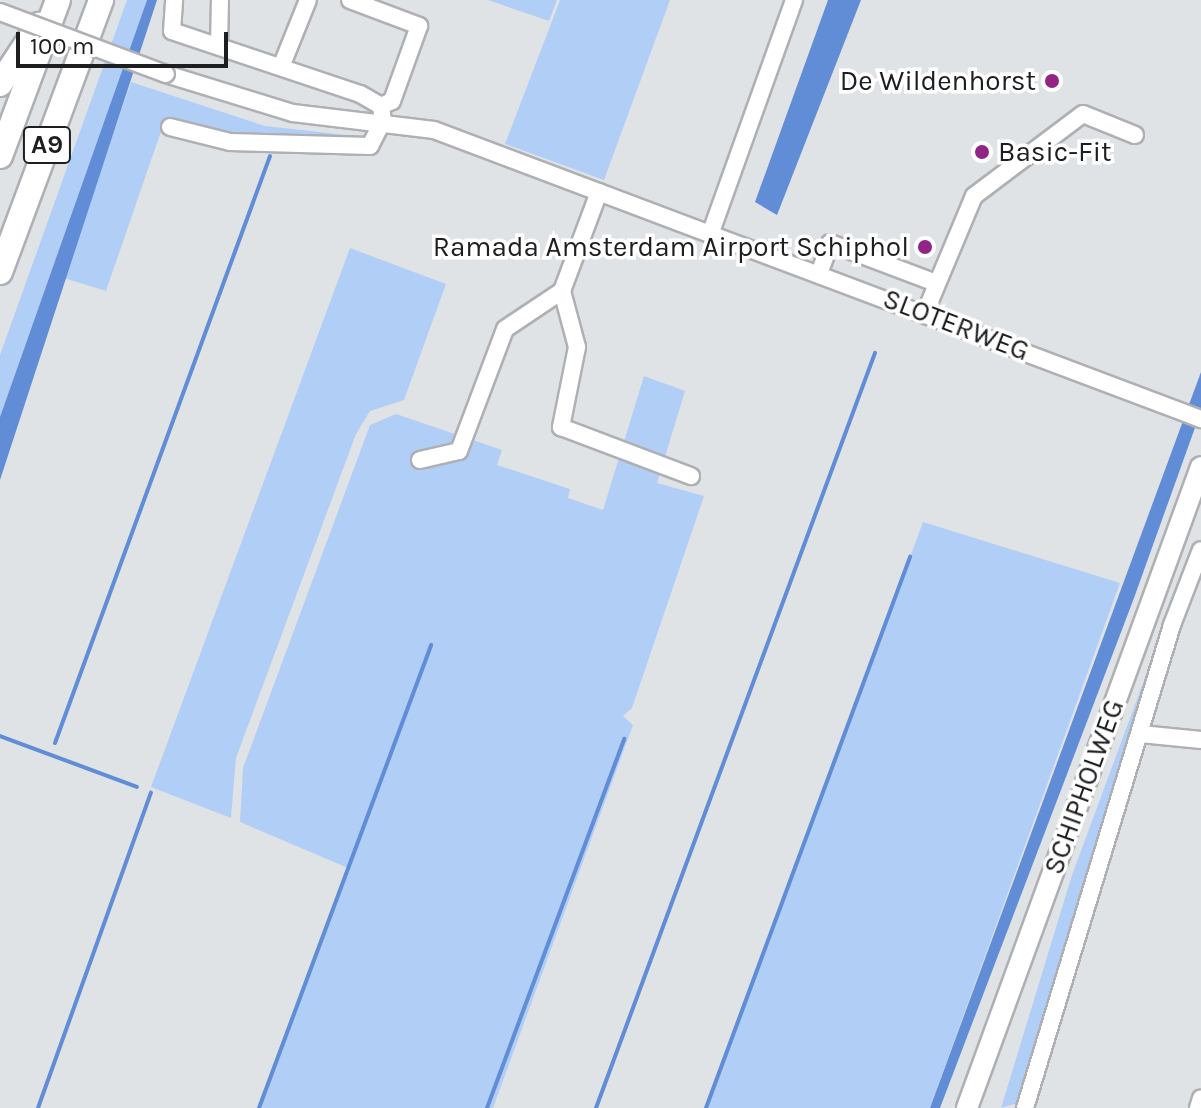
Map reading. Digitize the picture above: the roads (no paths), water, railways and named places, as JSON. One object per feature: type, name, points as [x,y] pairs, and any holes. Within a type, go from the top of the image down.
[{"type":"highway","name":"A9","points":[[0,84],[57,0]]},
{"type":"highway","name":"A9","points":[[0,156],[57,0]]},
{"type":"highway","name":"A9","points":[[0,272],[101,0]]},
{"type":"main road","name":"SCHIPHOLWEG","points":[[967,1108],[1201,467]]},
{"type":"street","name":"SLOTERWEG","points":[[174,0],[172,31],[281,67],[382,114],[434,130],[711,232],[1201,419]]},
{"type":"street","points":[[219,46],[220,0]]},
{"type":"street","points":[[281,67],[308,0]]},
{"type":"street","points":[[170,127],[230,142],[370,146],[382,114],[392,101],[419,26],[350,0]]},
{"type":"street","points":[[711,232],[794,0]]},
{"type":"street","name":"SLOTERWEG","points":[[0,12],[166,74],[293,113],[382,114]]},
{"type":"street","points":[[925,313],[974,196],[1083,114],[1135,135]]},
{"type":"street","points":[[599,192],[562,291],[577,347],[561,427],[691,476]]},
{"type":"street","points":[[819,274],[830,243],[936,283]]},
{"type":"street","points":[[420,460],[459,451],[505,329],[562,291]]},
{"type":"street","name":"SCHIPHOLWEG","points":[[1025,1108],[1201,550]]},
{"type":"street","points":[[1141,734],[1201,740]]},
{"type":"street","points":[[1198,1108],[1201,1098]]},
{"type":"water","points":[[147,0],[157,0],[0,480],[0,417]]},
{"type":"water","points":[[828,0],[861,0],[777,215],[755,202]]},
{"type":"water","points":[[1201,372],[1201,411],[1134,598],[940,1108],[930,1108]]},
{"type":"waterway","points":[[55,743],[270,156]]},
{"type":"waterway","points":[[596,1108],[875,353]]},
{"type":"waterway","points":[[706,1108],[910,557]]},
{"type":"waterway","points":[[259,1108],[431,645]]},
{"type":"waterway","points":[[0,736],[137,787]]},
{"type":"waterway","points":[[487,1108],[624,739]]},
{"type":"waterway","points":[[38,1108],[151,793]]},
{"type":"place","name":"De Wildenhorst","points":[[1052,81]]},
{"type":"place","name":"Basic-Fit","points":[[982,152]]},
{"type":"place","name":"Ramada Amsterdam Airport Schiphol","points":[[925,247]]}]
